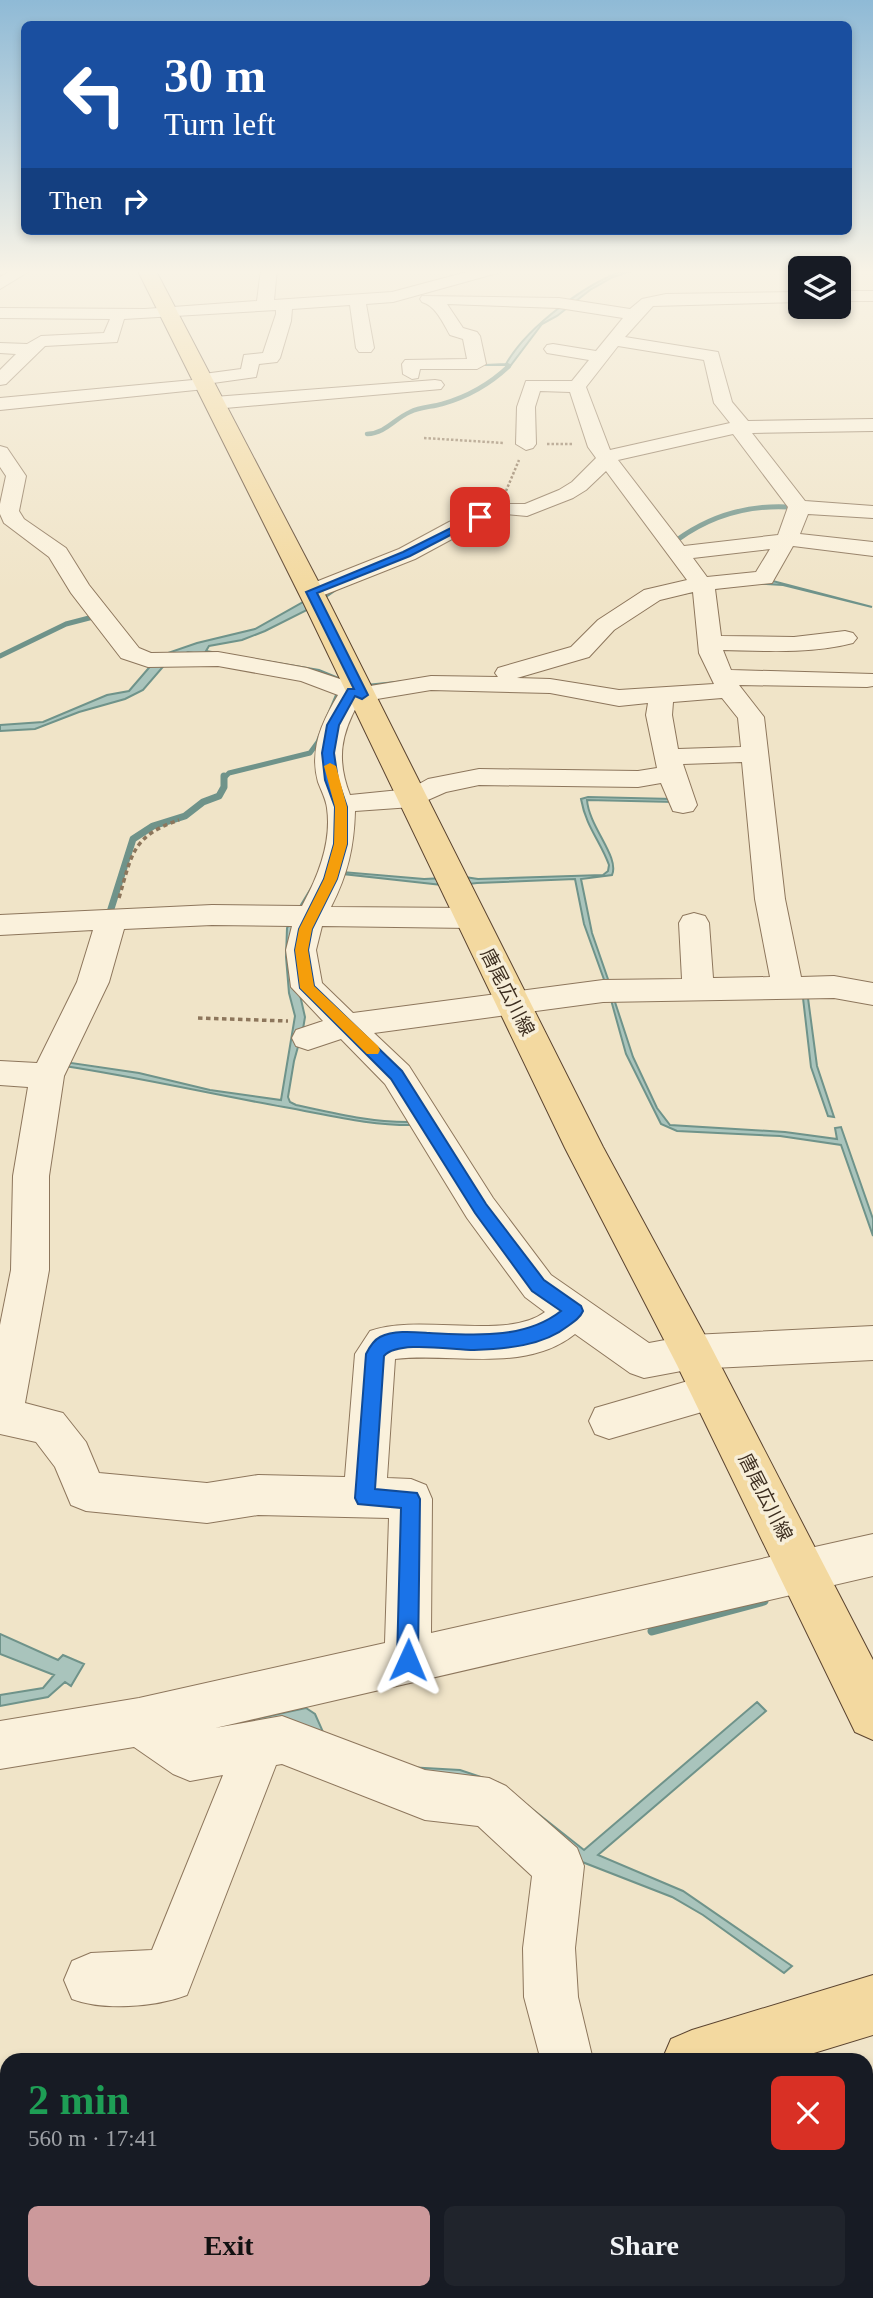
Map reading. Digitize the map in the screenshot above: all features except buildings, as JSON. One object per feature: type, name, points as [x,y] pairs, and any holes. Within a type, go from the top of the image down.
[{"type":"main road","name":"唐尾広川線","points":[[201,376],[314,597],[584,1148],[692,1352],[873,1714]]},
{"type":"main road","points":[[715,2053],[873,2005]]},
{"type":"street","points":[[206,386],[239,376]]},
{"type":"street","points":[[412,376],[412,385]]},
{"type":"street","points":[[577,387],[585,376]]},
{"type":"street","points":[[717,376],[723,403],[799,507],[873,512]]},
{"type":"street","points":[[0,404],[206,386],[302,394],[377,396],[412,385],[435,385]]},
{"type":"street","points":[[526,444],[526,407],[533,386],[577,387]]},
{"type":"street","points":[[577,387],[603,453],[702,587],[710,643],[725,683],[751,718],[770,899],[788,989]]},
{"type":"street","points":[[302,394],[308,413]]},
{"type":"street","points":[[576,471],[603,453],[739,425],[873,425]]},
{"type":"street","points":[[0,452],[16,476],[9,511],[15,523],[58,553],[79,588],[130,653],[162,661],[218,659],[307,675],[358,690],[431,683],[550,686],[619,698],[661,695],[725,683],[863,680],[854,633],[794,644],[710,643]]},
{"type":"street","points":[[314,597],[407,554],[457,527],[503,508],[527,510],[566,494],[579,486],[603,453]]},
{"type":"street","points":[[490,685],[491,678],[580,652],[606,625],[652,595],[764,578],[794,526],[799,507]]},
{"type":"street","points":[[679,553],[787,540],[810,540],[873,549]]},
{"type":"street","points":[[702,587],[738,589]]},
{"type":"street","points":[[358,690],[333,725],[328,753],[331,780],[340,804],[340,844],[331,879],[300,922],[307,988],[397,1075],[480,1208],[538,1286],[644,1361],[692,1352],[873,1343]]},
{"type":"street","points":[[661,695],[659,715],[665,752],[683,805]]},
{"type":"street","points":[[340,804],[412,798],[438,785],[479,777],[638,779],[670,765],[755,754]]},
{"type":"street","points":[[0,925],[233,915],[300,922],[458,894]]},
{"type":"street","points":[[113,919],[93,982],[47,1076],[31,1176],[30,1270],[1,1416],[48,1426],[71,1454],[86,1491],[208,1503],[258,1495],[411,1499],[408,1660]]},
{"type":"street","points":[[694,923],[698,989]]},
{"type":"street","points":[[301,1027],[603,991],[834,987],[873,994]]},
{"type":"street","points":[[0,1073],[47,1076]]},
{"type":"street","points":[[365,1498],[375,1354],[384,1343],[404,1340],[475,1342],[523,1338],[550,1330],[574,1311]]},
{"type":"street","points":[[610,1421],[712,1392]]},
{"type":"street","points":[[0,1745],[139,1722],[873,1555]]},
{"type":"street","points":[[139,1722],[190,1757],[282,1740],[425,1795],[489,1803],[559,1866],[550,1948],[551,1997],[566,2053]]},
{"type":"street","points":[[91,1980],[168,1976],[260,1744]]},
{"type":"path","points":[[503,508],[501,503],[526,444]]},
{"type":"path","points":[[113,919],[139,838],[155,827],[179,820]]},
{"type":"path","points":[[198,1018],[301,1027]]},
{"type":"water","points":[[500,512],[503,514],[339,588],[307,610],[265,631],[242,640],[209,646],[206,651],[319,670],[353,684],[416,680],[500,680],[576,657],[597,642],[609,627],[653,598],[690,589],[769,580],[872,607],[783,585],[751,583],[662,597],[623,621],[585,656],[504,682],[421,682],[363,690],[342,687],[325,677],[307,672],[188,652],[167,662],[143,690],[125,699],[79,712],[35,729],[0,731],[0,725],[43,722],[107,695],[129,691],[159,656],[197,643],[255,629],[321,592],[413,554],[455,531]]},
{"type":"water","points":[[581,799],[673,799],[674,802],[587,800],[593,821],[612,859],[612,875],[581,879],[592,933],[610,985],[606,985],[584,924],[575,879],[451,886],[343,874],[424,879],[603,875],[608,871],[609,865],[583,809]]},
{"type":"water","points":[[319,875],[300,995],[305,1017],[288,1097],[290,1102],[296,1105],[341,1115],[415,1122],[416,1125],[350,1119],[64,1066],[65,1062],[139,1073],[210,1090],[281,1100],[295,1016],[289,993],[287,928]]},
{"type":"water","points":[[803,998],[808,998],[817,1066],[834,1117],[828,1116],[811,1067]]},
{"type":"water","points":[[614,999],[633,1057],[657,1108],[670,1125],[785,1132],[837,1139],[835,1128],[841,1127],[873,1219],[873,1236],[841,1145],[780,1136],[677,1131],[661,1124],[626,1054],[611,1000]]},
{"type":"water","points":[[0,1634],[58,1660],[63,1655],[84,1664],[71,1686],[65,1682],[48,1697],[0,1706],[0,1695],[43,1688],[54,1675],[0,1654]]},
{"type":"water","points":[[757,1702],[766,1711],[598,1855],[683,1891],[792,1966],[784,1973],[703,1915],[672,1897],[572,1858],[491,1793],[216,1746],[222,1726],[306,1708],[315,1714],[323,1732],[407,1767],[460,1770],[499,1783],[584,1850]]},
{"type":"waterway","points":[[367,434],[385,428],[414,410],[469,394],[497,376]]},
{"type":"waterway","points":[[677,540],[716,518],[744,510],[788,507]]},
{"type":"waterway","points":[[0,656],[66,624],[93,617]]},
{"type":"waterway","points":[[224,778],[229,773],[310,753],[318,742],[338,694]]},
{"type":"waterway","points":[[110,912],[133,839],[153,826],[185,816],[203,802],[219,796],[224,787],[224,778]]},
{"type":"waterway","points":[[652,1631],[764,1601]]},
{"type":"slow traffic","points":[[330,766],[331,780],[341,807],[340,844],[331,879],[305,929],[302,950],[307,988],[372,1050]]},
{"type":"route","points":[[408,1660],[411,1499],[365,1498],[375,1354],[384,1343],[404,1340],[475,1342],[523,1338],[550,1330],[574,1311],[538,1286],[480,1208],[397,1075],[307,988],[302,950],[305,929],[331,879],[340,844],[341,807],[331,780],[328,753],[330,739],[333,725],[352,692],[362,695],[311,592],[407,554],[480,517]]}]
